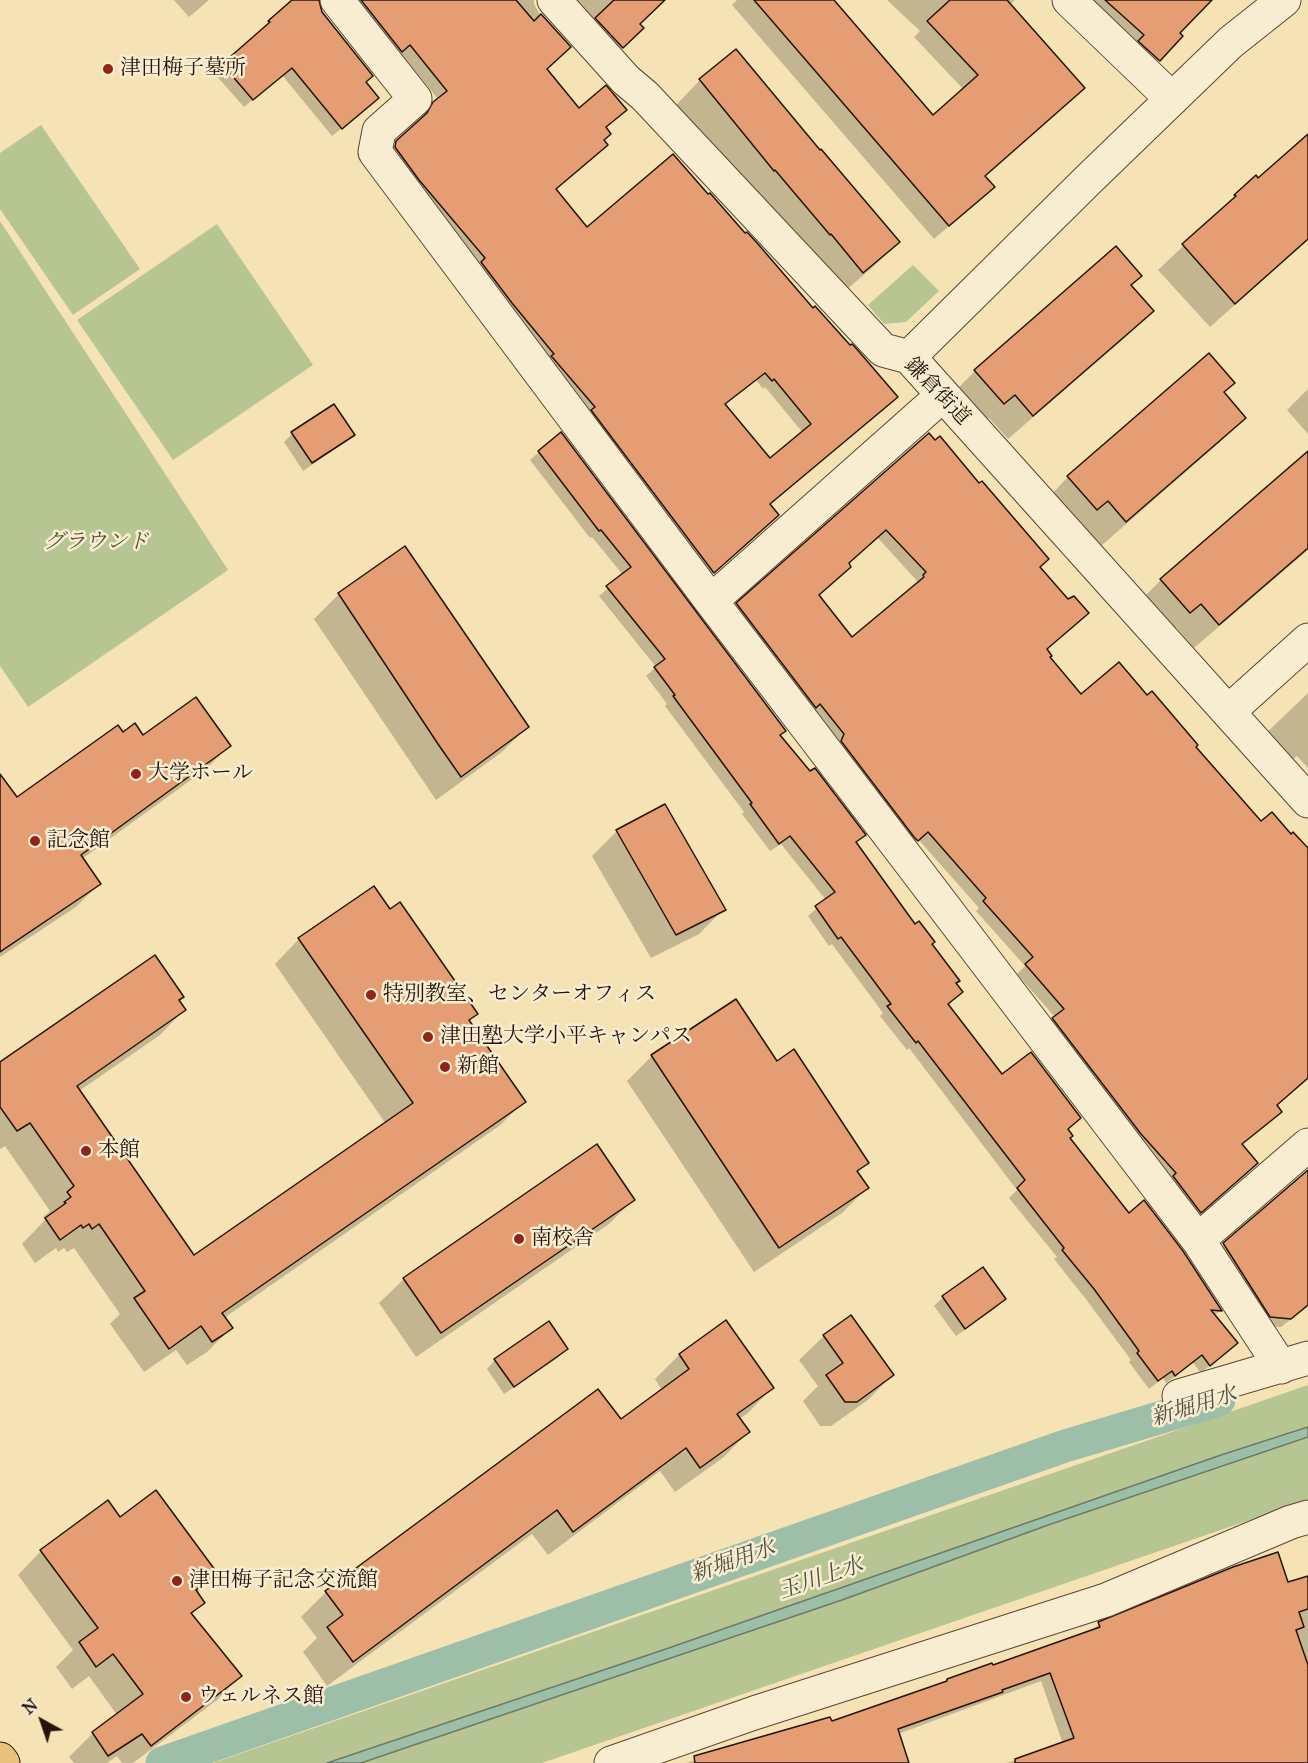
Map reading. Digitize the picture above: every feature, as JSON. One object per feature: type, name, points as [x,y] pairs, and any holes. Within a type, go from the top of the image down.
[{"type":"main road","points":[[0,1759],[3,1763]]},
{"type":"street","points":[[337,0],[414,99],[379,131],[375,152],[711,601],[1198,1240],[1295,1363],[1179,1396]]},
{"type":"street","name":"鎌倉街道","points":[[554,0],[626,80],[645,96],[882,350],[909,357],[1308,801]]},
{"type":"street","points":[[1069,0],[1172,99]]},
{"type":"street","points":[[909,357],[1231,42],[1284,0]]},
{"type":"street","points":[[711,601],[943,395]]},
{"type":"street","points":[[1228,712],[1308,640]]},
{"type":"street","points":[[1198,1240],[1308,1145]]},
{"type":"street","points":[[611,1763],[754,1713],[1106,1600],[1308,1517]]},
{"type":"green space","points":[[41,125],[140,269],[73,315],[0,209],[0,153]]},
{"type":"green space","name":"グラウンド","points":[[0,221],[228,570],[28,707],[0,666]]},
{"type":"green space","points":[[217,224],[313,365],[173,460],[77,320]]},
{"type":"green space","points":[[913,265],[939,291],[906,322],[884,324],[868,305]]},
{"type":"green space","points":[[1308,1385],[1308,1500],[542,1763],[213,1763]]},
{"type":"shaded area","points":[[1308,1427],[1308,1437],[1051,1524],[842,1600],[361,1763],[327,1763],[663,1650],[1221,1455]]},
{"type":"building","points":[[292,0],[319,0],[322,12],[373,76],[366,82],[379,98],[342,129],[292,68],[253,100],[222,64]]},
{"type":"building","points":[[361,0],[516,0],[534,21],[541,14],[571,47],[547,69],[579,108],[606,85],[627,110],[606,127],[611,134],[604,140],[608,145],[556,189],[587,227],[673,154],[708,194],[710,193],[745,233],[747,232],[758,244],[813,308],[815,306],[850,345],[855,347],[898,397],[770,504],[779,515],[714,573],[591,410],[595,407],[551,356],[554,354],[481,262],[485,258],[419,180],[395,147],[396,141],[427,113],[433,102],[447,91],[410,45],[402,52]],"holes":[[[765,373],[772,381],[774,379],[811,424],[770,458],[725,404]]]},
{"type":"building","points":[[614,0],[665,0],[640,24],[644,28],[623,48],[595,18]]},
{"type":"building","points":[[754,0],[834,0],[933,115],[978,75],[927,21],[950,0],[1007,0],[1085,88],[985,176],[995,187],[949,226]]},
{"type":"building","points":[[1105,0],[1212,0],[1180,33],[1183,36],[1160,61],[1138,41],[1144,35]]},
{"type":"building","points":[[736,49],[900,242],[863,273],[774,171],[699,79]]},
{"type":"building","points":[[1308,134],[1308,239],[1235,304],[1182,244],[1256,175],[1258,178]]},
{"type":"building","points":[[1116,246],[1142,276],[1131,285],[1154,311],[1033,416],[1015,395],[1004,404],[974,370]]},
{"type":"building","points":[[1209,353],[1235,383],[1224,392],[1246,418],[1126,522],[1108,501],[1097,510],[1067,476]]},
{"type":"building","points":[[334,404],[355,435],[312,463],[291,432]]},
{"type":"building","points":[[561,432],[786,731],[780,735],[810,771],[815,768],[866,835],[856,842],[915,924],[919,921],[935,942],[932,944],[960,981],[956,983],[963,992],[948,1004],[1002,1074],[1031,1052],[1081,1118],[1068,1129],[1073,1136],[1070,1138],[1129,1213],[1144,1200],[1183,1251],[1222,1311],[1211,1310],[1238,1343],[1210,1366],[1202,1355],[1175,1376],[1172,1371],[1158,1381],[1094,1289],[1062,1250],[1064,1248],[1017,1188],[1025,1180],[918,1041],[916,1043],[887,1006],[891,1004],[841,937],[838,939],[815,906],[835,892],[790,836],[779,844],[654,667],[665,659],[606,586],[631,567],[601,530],[599,531],[538,451]]},
{"type":"building","points":[[929,433],[935,440],[940,436],[979,483],[982,481],[1049,559],[1040,567],[1068,599],[1074,596],[1089,613],[1047,649],[1052,656],[1050,657],[1081,694],[1119,662],[1147,695],[1152,691],[1198,745],[1196,747],[1261,821],[1272,812],[1291,834],[1293,832],[1308,848],[1308,1078],[1277,1105],[1282,1112],[1242,1144],[1258,1163],[1201,1213],[1173,1176],[1176,1173],[1141,1134],[1052,1018],[1064,1009],[1025,964],[1033,957],[983,901],[986,898],[928,832],[918,841],[914,837],[841,741],[844,734],[820,704],[816,708],[736,603]],"holes":[[[886,530],[926,572],[924,577],[852,637],[819,595],[851,567],[849,563]]]},
{"type":"building","points":[[1308,451],[1308,548],[1219,625],[1201,604],[1190,613],[1160,579]]},
{"type":"building","points":[[405,546],[529,727],[461,777],[338,593]]},
{"type":"building","points":[[196,697],[231,746],[81,855],[101,884],[0,952],[0,774],[17,797],[118,725],[123,732],[135,723],[143,735]]},
{"type":"building","points":[[665,804],[726,910],[676,935],[616,830]]},
{"type":"building","points":[[374,886],[390,909],[400,902],[478,1014],[469,1020],[526,1102],[222,1313],[233,1328],[223,1335],[212,1342],[201,1326],[169,1349],[134,1298],[145,1291],[99,1224],[92,1229],[89,1224],[83,1228],[81,1225],[60,1240],[45,1218],[66,1203],[64,1202],[71,1197],[67,1192],[74,1186],[30,1123],[17,1131],[0,1107],[0,1062],[155,955],[184,997],[179,1000],[186,1010],[77,1086],[194,1255],[413,1103],[298,938]]},
{"type":"building","points":[[736,999],[777,1061],[794,1049],[869,1163],[857,1171],[869,1188],[779,1248],[651,1055]]},
{"type":"building","name":"南校舎","points":[[597,1144],[635,1200],[441,1333],[403,1278]]},
{"type":"building","points":[[1308,1170],[1308,1305],[1291,1319],[1270,1317],[1223,1243]]},
{"type":"building","points":[[983,1267],[1006,1299],[965,1329],[942,1296]]},
{"type":"building","points":[[851,1315],[894,1375],[857,1402],[845,1402],[826,1375],[843,1363],[823,1335]]},
{"type":"building","points":[[726,1320],[774,1388],[737,1414],[750,1432],[700,1468],[686,1448],[573,1532],[557,1510],[353,1662],[327,1627],[343,1615],[325,1591],[598,1389],[621,1419],[689,1369],[679,1354]]},
{"type":"building","points":[[549,1321],[568,1349],[514,1387],[494,1359]]},
{"type":"building","points":[[156,1490],[218,1574],[196,1590],[205,1603],[191,1613],[242,1676],[151,1746],[142,1734],[108,1756],[92,1732],[143,1694],[113,1654],[96,1667],[79,1642],[98,1628],[40,1550],[108,1500],[120,1517]]},
{"type":"building","points":[[1278,1552],[1288,1582],[1308,1576],[1308,1609],[1299,1612],[1304,1627],[1296,1630],[1308,1665],[1308,1763],[1015,1763],[1015,1759],[1074,1738],[1050,1673],[898,1729],[909,1763],[695,1763],[694,1756],[830,1717],[832,1721],[1100,1627],[1098,1622],[1233,1567]]},
{"type":"waterway","name":"新堀用水","points":[[162,1763],[1065,1446],[1219,1400]]},
{"type":"place","name":"津田梅子墓所","points":[[108,69]]},
{"type":"place","name":"大学ホール","points":[[136,774]]},
{"type":"place","name":"記念館","points":[[35,841]]},
{"type":"place","name":"特別教室、センターオフィス","points":[[371,995]]},
{"type":"place","name":"津田塾大学小平キャンパス","points":[[428,1037]]},
{"type":"place","name":"新館","points":[[445,1067]]},
{"type":"place","name":"本館","points":[[86,1151]]},
{"type":"place","name":"南校舎","points":[[519,1239]]},
{"type":"place","name":"津田梅子記念交流館","points":[[177,1581]]},
{"type":"place","name":"ウェルネス館","points":[[186,1697]]},
{"type":"water label","name":"玉川上水","points":[[821,1579]]}]
